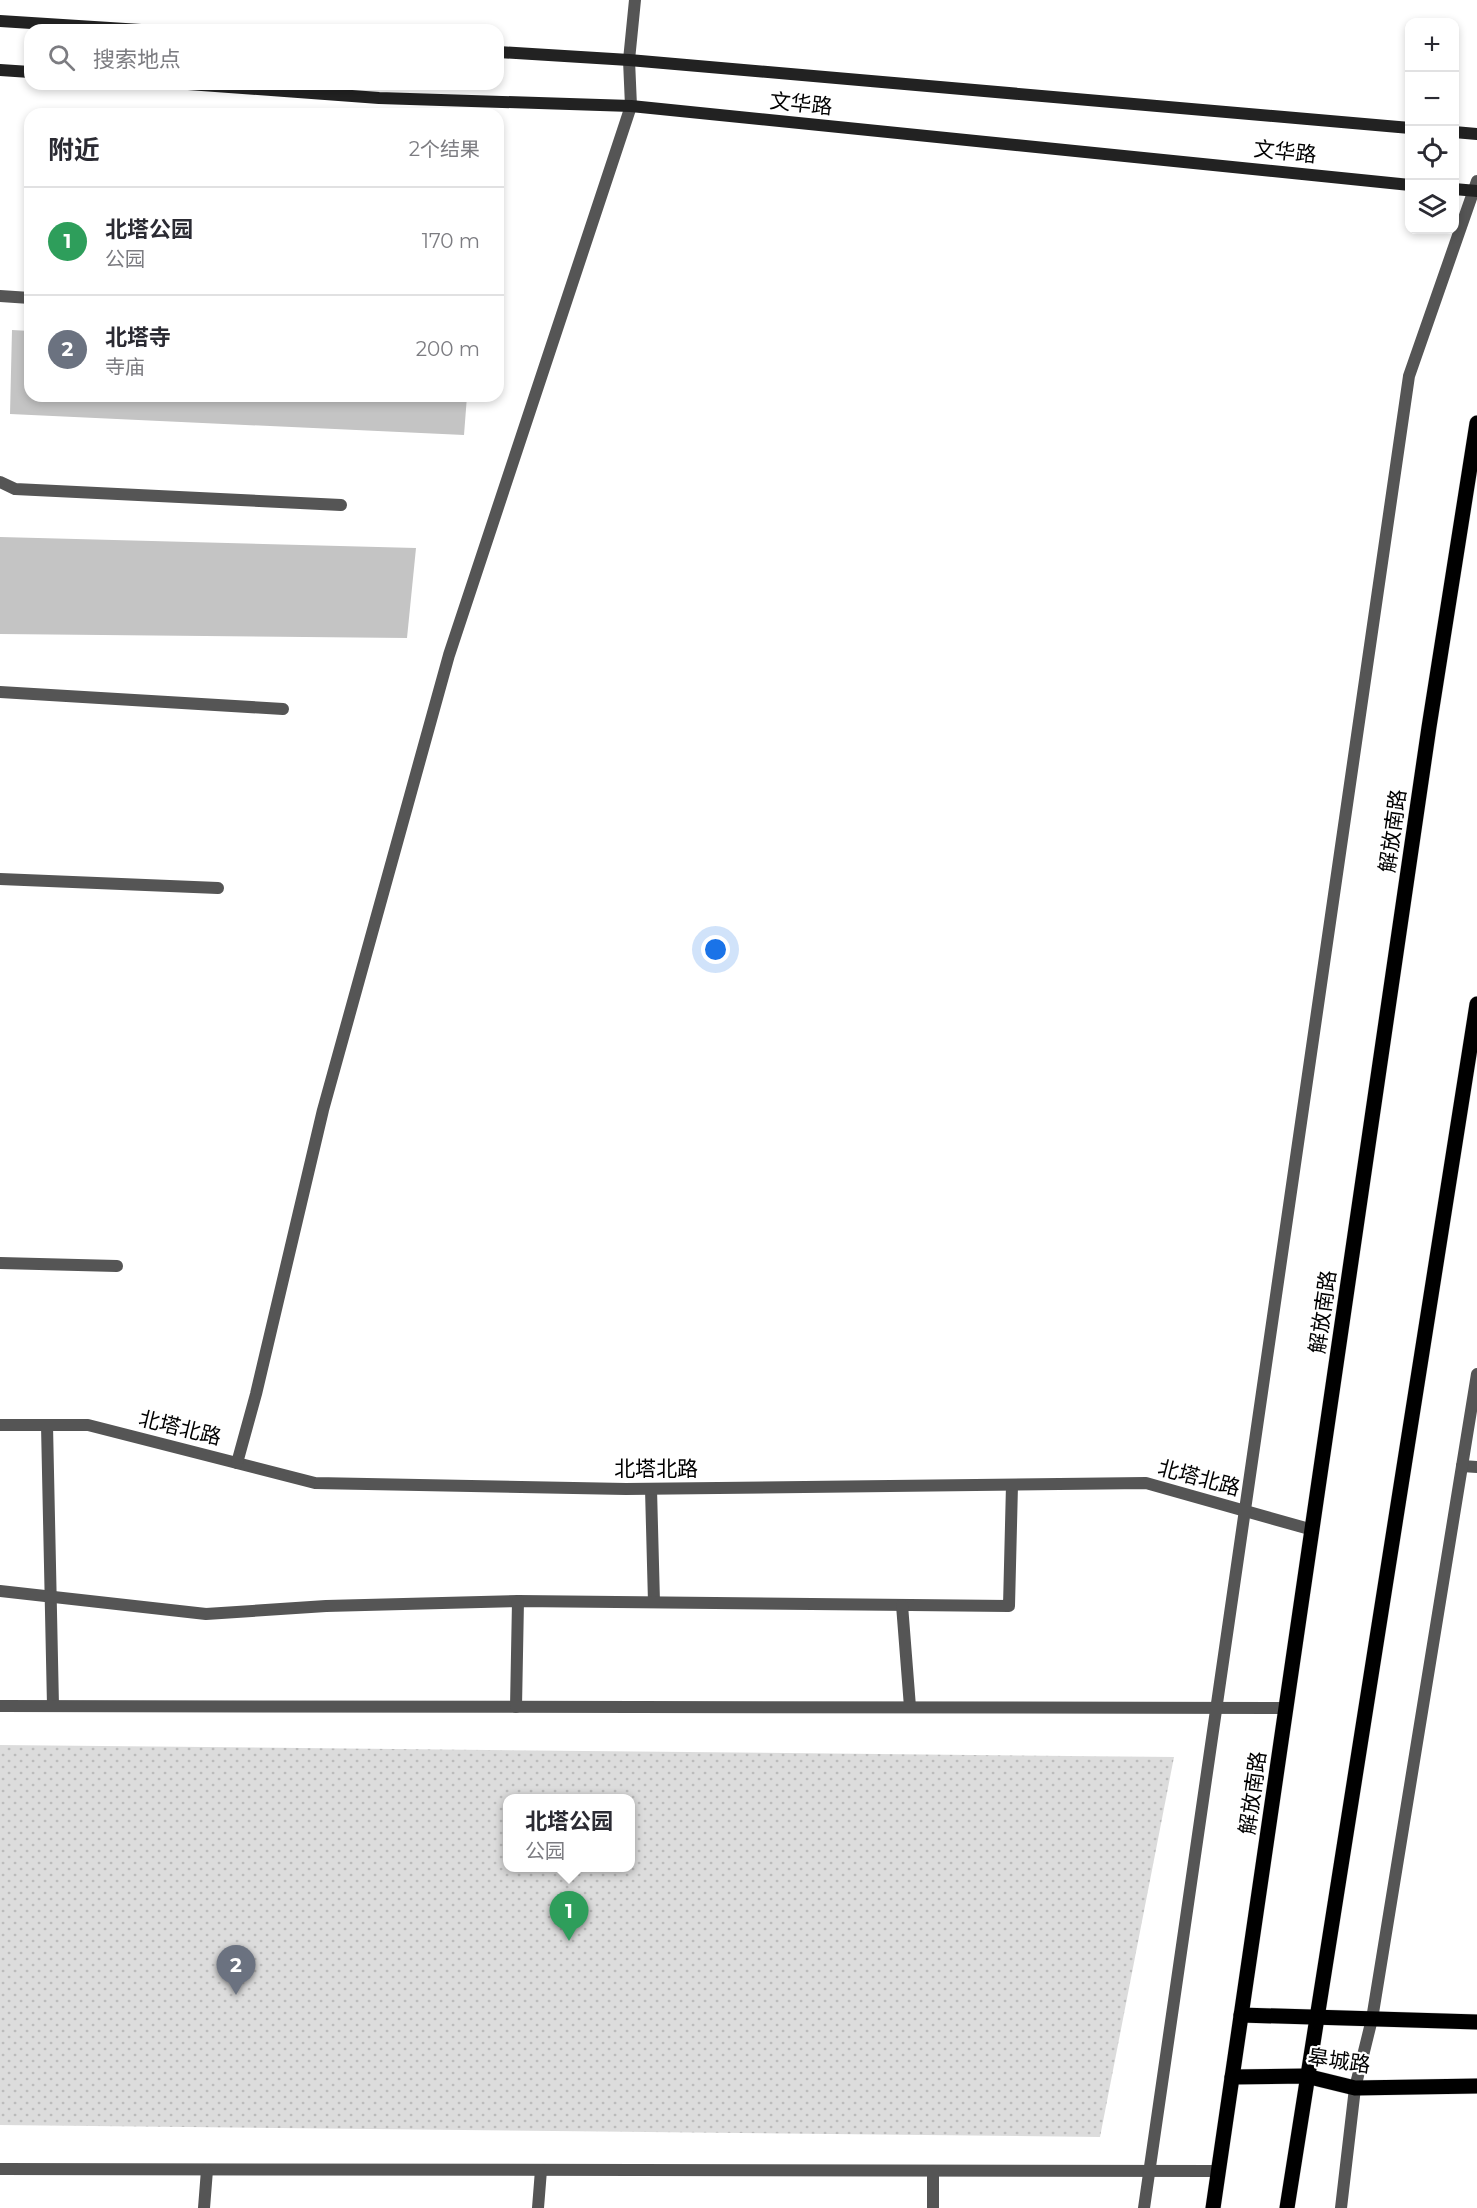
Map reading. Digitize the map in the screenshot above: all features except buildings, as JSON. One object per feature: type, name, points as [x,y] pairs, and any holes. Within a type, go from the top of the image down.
[{"type":"main road","points":[[0,21],[47,24]]},
{"type":"main road","name":"文华路","points":[[504,52],[629,60],[1405,128]]},
{"type":"main road","points":[[0,70],[24,72]]},
{"type":"main road","name":"文华路","points":[[270,90],[379,98],[631,106],[1405,184]]},
{"type":"main road","points":[[1459,132],[1477,134]]},
{"type":"main road","points":[[1459,189],[1476,188]]},
{"type":"main road","name":"解放南路","points":[[1213,2208],[1429,727],[1477,423]]},
{"type":"main road","points":[[1287,2208],[1315,2017],[1477,1004]]},
{"type":"main road","name":"皋城路","points":[[1241,2015],[1477,2022]]},
{"type":"main road","name":"皋城路","points":[[1232,2077],[1306,2076],[1355,2088],[1477,2086]]},
{"type":"street","points":[[237,1463],[256,1394],[323,1110],[449,655],[631,106],[629,60],[635,0]]},
{"type":"street","points":[[1144,2208],[1409,376],[1476,188]]},
{"type":"street","points":[[0,296],[24,298]]},
{"type":"street","points":[[0,482],[15,489],[341,505]]},
{"type":"street","points":[[0,692],[283,709]]},
{"type":"street","points":[[0,879],[218,888]]},
{"type":"street","points":[[0,1263],[117,1266]]},
{"type":"street","points":[[1341,2208],[1355,2088],[1372,2019],[1477,1374]]},
{"type":"street","name":"北塔北路","points":[[0,1425],[88,1425],[315,1483],[651,1489],[1146,1483],[1313,1530]]},
{"type":"street","points":[[47,1425],[53,1706]]},
{"type":"street","points":[[1462,1466],[1477,1467]]},
{"type":"street","points":[[0,1591],[206,1614],[326,1606],[518,1601],[1009,1606],[1012,1485]]},
{"type":"street","points":[[651,1489],[654,1602]]},
{"type":"street","points":[[516,1707],[518,1601]]},
{"type":"street","points":[[902,1605],[910,1707]]},
{"type":"street","points":[[0,1706],[1287,1708]]},
{"type":"street","points":[[0,2169],[1218,2171]]},
{"type":"street","points":[[204,2208],[207,2170]]},
{"type":"street","points":[[538,2208],[541,2170]]},
{"type":"street","points":[[933,2170],[933,2208]]},
{"type":"shaded area","points":[[0,1745],[1174,1757],[1100,2137],[0,2125]]},
{"type":"place","name":"北塔公园","points":[[569,1941]]},
{"type":"place","name":"北塔寺","points":[[236,1995]]}]
